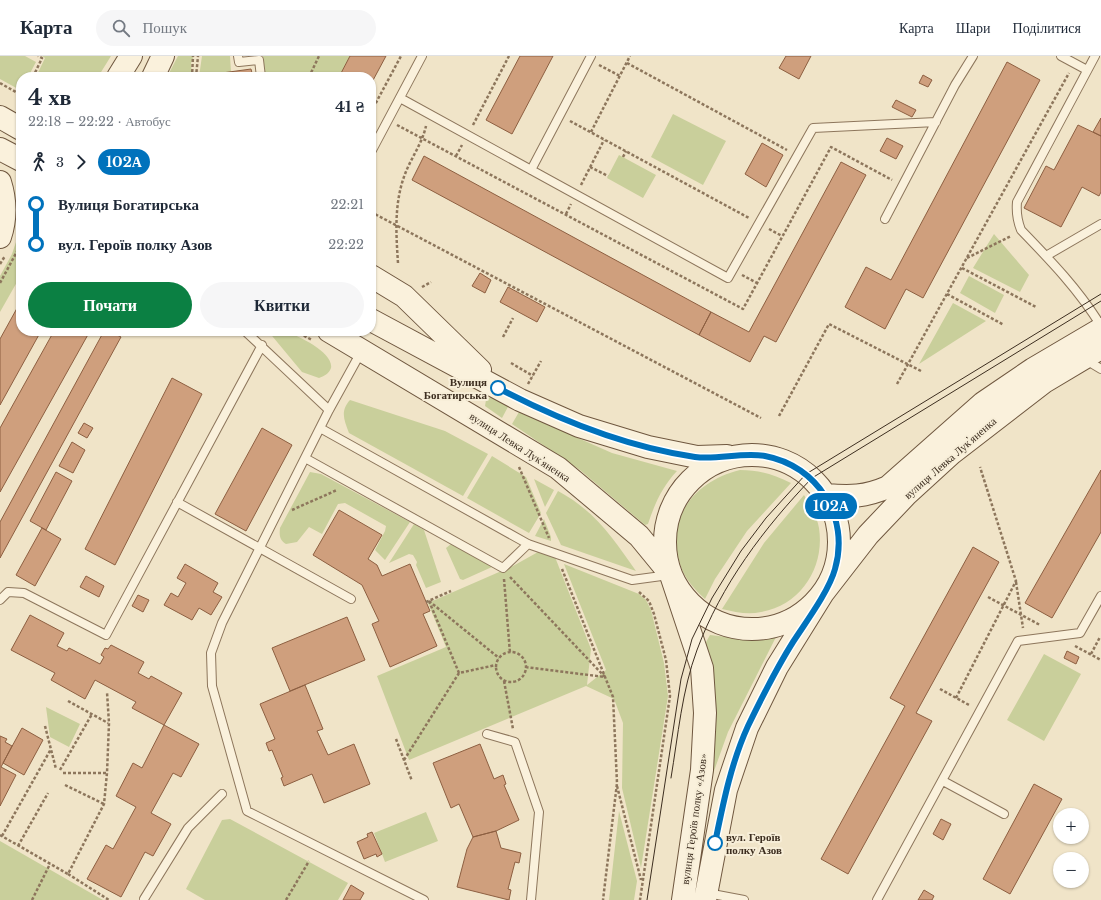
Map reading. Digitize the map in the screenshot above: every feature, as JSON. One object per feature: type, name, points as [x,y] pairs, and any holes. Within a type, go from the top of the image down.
[{"type":"main road","points":[[121,72],[131,56]]},
{"type":"main road","points":[[156,72],[164,56]]},
{"type":"main road","points":[[0,117],[16,119]]},
{"type":"main road","points":[[0,117],[16,126]]},
{"type":"main road","points":[[0,149],[16,157]]},
{"type":"main road","points":[[0,182],[4,194],[5,221],[0,237]]},
{"type":"main road","points":[[376,279],[404,296],[498,388]]},
{"type":"main road","points":[[376,323],[498,388],[579,426],[648,447],[697,457],[740,456],[763,456],[786,462],[806,474],[826,495],[836,519],[840,544],[835,570],[824,593],[806,611],[784,624],[760,630],[734,628],[704,615],[684,597],[671,575],[665,549],[667,523],[676,498],[693,478],[715,464],[740,456]]},
{"type":"main road","name":"вулиця Левка Лукʼяненка","points":[[826,495],[853,497],[873,494],[888,487],[983,403],[1033,369],[1101,328]]},
{"type":"main road","name":"вулиця Левка Лукʼяненка","points":[[338,336],[558,468],[639,536],[671,575]]},
{"type":"main road","name":"вулиця Левка Лукʼяненка","points":[[824,593],[868,535],[906,495],[952,453],[1044,382],[1095,359]]},
{"type":"main road","name":"вулиця Героїв полку «Азов»","points":[[671,575],[702,668],[705,713],[702,770],[682,900]]},
{"type":"main road","name":"вулиця Героїв полку «Азов»","points":[[706,896],[726,790],[747,728],[777,668],[824,593]]},
{"type":"lane","points":[[238,56],[239,62],[259,60],[260,72]]},
{"type":"lane","points":[[376,143],[422,56]]},
{"type":"lane","points":[[885,219],[936,122],[973,56]]},
{"type":"lane","points":[[1061,56],[1087,70]]},
{"type":"lane","points":[[1095,56],[1017,202],[1017,220],[1022,230],[1087,302],[1101,328]]},
{"type":"lane","points":[[531,170],[590,58]]},
{"type":"lane","points":[[400,98],[728,278],[796,155],[813,128],[936,122]]},
{"type":"lane","points":[[1046,256],[1101,224]]},
{"type":"lane","points":[[251,336],[330,410]]},
{"type":"lane","points":[[0,600],[8,592],[24,593],[106,635],[262,345]]},
{"type":"lane","points":[[362,349],[320,428],[222,623],[211,653],[212,686],[247,811],[424,900]]},
{"type":"lane","points":[[320,428],[528,544],[632,580],[671,575]]},
{"type":"lane","points":[[305,458],[502,568],[528,544]]},
{"type":"lane","points":[[177,502],[351,599]]},
{"type":"lane","points":[[877,900],[1018,641],[1080,633],[1101,596]]},
{"type":"lane","points":[[487,734],[515,742],[539,812],[530,900]]},
{"type":"lane","points":[[943,781],[1004,814]]},
{"type":"lane","points":[[144,899],[188,828],[222,794]]},
{"type":"lane","points":[[706,896],[744,900]]},
{"type":"path","points":[[35,72],[42,58],[38,56]]},
{"type":"path","points":[[192,72],[193,56]]},
{"type":"path","points":[[196,72],[198,56]]},
{"type":"path","points":[[311,72],[319,56]]},
{"type":"path","points":[[376,103],[401,56]]},
{"type":"path","points":[[456,156],[509,56]]},
{"type":"path","points":[[591,132],[630,56]]},
{"type":"path","points":[[590,58],[620,76]]},
{"type":"path","points":[[627,63],[796,155]]},
{"type":"path","points":[[897,384],[1074,63]]},
{"type":"path","points":[[0,83],[16,92]]},
{"type":"path","points":[[398,263],[395,223],[405,175],[423,138],[429,114]]},
{"type":"path","points":[[560,115],[782,236]]},
{"type":"path","points":[[388,120],[743,309],[831,147],[902,186]]},
{"type":"path","points":[[566,214],[604,140]]},
{"type":"path","points":[[623,157],[626,152]]},
{"type":"path","points":[[590,167],[608,176]]},
{"type":"path","points":[[376,214],[761,418]]},
{"type":"path","points":[[966,258],[1022,230]]},
{"type":"path","points":[[0,283],[16,253]]},
{"type":"path","points":[[962,268],[1036,307]]},
{"type":"path","points":[[947,294],[1004,325]]},
{"type":"path","points":[[503,337],[513,318]]},
{"type":"path","points":[[779,416],[829,324],[921,371]]},
{"type":"path","points":[[527,386],[541,361]]},
{"type":"path","points":[[511,363],[533,376]]},
{"type":"path","points":[[980,467],[1016,582],[1025,640]]},
{"type":"path","points":[[519,468],[556,554],[613,696],[617,783],[603,900]]},
{"type":"path","points":[[275,517],[352,484]]},
{"type":"path","points":[[502,568],[605,677]]},
{"type":"path","points":[[502,568],[510,653]]},
{"type":"path","points":[[956,698],[1016,582]]},
{"type":"path","points":[[635,590],[641,592],[649,601],[654,614],[666,660],[670,696],[640,900]]},
{"type":"path","points":[[427,601],[451,591]]},
{"type":"path","points":[[988,597],[1101,660]]},
{"type":"path","points":[[427,601],[499,658]]},
{"type":"path","points":[[427,601],[459,673]]},
{"type":"path","points":[[1091,654],[1100,637]]},
{"type":"path","points":[[515,742],[504,680],[498,674],[496,665],[499,658],[510,653],[519,655],[526,667]]},
{"type":"path","points":[[404,760],[459,673],[496,665]]},
{"type":"path","points":[[526,667],[605,677]]},
{"type":"path","points":[[504,680],[517,681],[523,675],[526,667]]},
{"type":"path","points":[[940,689],[981,711]]},
{"type":"path","points":[[68,874],[104,804],[107,773],[107,692]]},
{"type":"path","points":[[68,701],[108,723]]},
{"type":"path","points":[[60,770],[92,714]]},
{"type":"path","points":[[45,726],[56,769]]},
{"type":"path","points":[[396,739],[412,781]]},
{"type":"path","points":[[51,749],[1,836],[68,874],[109,900]]},
{"type":"path","points":[[63,773],[107,773]]},
{"type":"path","points":[[617,783],[642,882]]},
{"type":"path","points":[[65,785],[104,804]]},
{"type":"path","points":[[18,846],[48,793]]},
{"type":"path","points":[[286,900],[309,861]]},
{"type":"path","points":[[32,900],[50,864]]},
{"type":"green space","points":[[0,56],[25,56],[36,62],[31,72],[16,72],[16,88],[0,79]]},
{"type":"green space","points":[[42,56],[111,56],[101,72],[38,72],[45,58]]},
{"type":"green space","points":[[178,56],[194,56],[191,63],[192,72],[170,72]]},
{"type":"green space","points":[[202,56],[230,56],[231,72],[200,72]]},
{"type":"green space","points":[[263,56],[350,56],[342,72],[264,72]]},
{"type":"green space","points":[[673,114],[726,141],[703,185],[651,157]]},
{"type":"green space","points":[[619,155],[656,175],[643,198],[607,178]]},
{"type":"green space","points":[[994,234],[1029,275],[1020,292],[973,268]]},
{"type":"green space","points":[[16,242],[16,284],[0,312],[0,276],[12,254]]},
{"type":"green space","points":[[969,276],[1004,295],[995,313],[960,293]]},
{"type":"green space","points":[[953,303],[986,321],[919,364]]},
{"type":"green space","points":[[272,336],[299,337],[322,351],[330,362],[331,368],[329,372],[319,378],[302,372]]},
{"type":"green space","points":[[491,397],[509,405],[502,418],[485,406],[486,400]]},
{"type":"green space","points":[[350,400],[445,431],[488,454],[463,496],[349,433],[344,420],[344,412]]},
{"type":"green space","points":[[519,412],[612,453],[677,471],[667,483],[653,509],[648,524],[645,525],[580,470],[512,424]]},
{"type":"green space","points":[[492,456],[526,477],[541,513],[529,533],[467,498]]},
{"type":"green space","points":[[740,470],[766,473],[791,483],[747,531],[715,579],[705,599],[685,576],[681,567],[677,550],[677,533],[680,518],[687,505],[697,493],[709,483],[724,475]]},
{"type":"green space","points":[[310,472],[321,474],[410,522],[385,560],[375,550],[386,526],[345,503],[338,504],[322,534],[309,527],[297,542],[286,544],[282,541],[280,536],[280,528]]},
{"type":"green space","points":[[534,479],[554,490],[545,507]]},
{"type":"green space","points":[[558,491],[593,516],[611,536],[636,571],[561,545],[546,513]]},
{"type":"green space","points":[[804,495],[817,519],[820,543],[814,570],[807,582],[799,593],[775,608],[751,613],[722,609],[764,543]]},
{"type":"green space","points":[[544,519],[551,537],[551,541],[535,536]]},
{"type":"green space","points":[[414,524],[424,530],[441,582],[426,588],[413,555],[409,554],[389,563]]},
{"type":"green space","points":[[451,544],[492,567],[463,580],[460,579],[446,548]]},
{"type":"green space","points":[[538,552],[555,557],[591,649],[587,685],[606,670],[564,564],[639,594],[646,600],[651,610],[664,663],[668,696],[641,868],[622,788],[623,723],[614,699],[586,686],[409,760],[377,676],[446,647],[428,603],[513,566]]},
{"type":"green space","points":[[710,635],[753,640],[777,635],[728,732],[704,799],[705,644]]},
{"type":"green space","points":[[1044,654],[1081,674],[1044,741],[1007,720]]},
{"type":"green space","points":[[46,707],[80,724],[69,747],[50,737]]},
{"type":"green space","points":[[619,811],[637,881],[634,900],[609,900]]},
{"type":"green space","points":[[426,812],[438,841],[385,862],[374,833]]},
{"type":"green space","points":[[230,819],[348,883],[338,900],[205,900],[186,889],[222,820]]},
{"type":"green space","points":[[0,841],[103,900],[0,900]]},
{"type":"building","points":[[350,56],[386,56],[376,75],[376,72],[342,72]]},
{"type":"building","points":[[520,56],[553,56],[512,134],[486,120]]},
{"type":"building","points":[[786,56],[811,56],[799,79],[779,68]]},
{"type":"building","points":[[1007,62],[1040,80],[923,298],[906,289],[885,329],[845,307],[866,267],[891,280]]},
{"type":"building","points":[[251,69],[252,72],[229,72]]},
{"type":"building","points":[[923,75],[932,80],[928,87],[919,83]]},
{"type":"building","points":[[896,100],[916,110],[912,117],[892,107]]},
{"type":"building","points":[[1101,118],[1101,136],[1093,132]]},
{"type":"building","points":[[1078,125],[1101,136],[1101,192],[1099,196],[1082,187],[1061,227],[1024,208],[1046,166],[1054,170]]},
{"type":"building","points":[[887,138],[903,146],[896,159],[880,151]]},
{"type":"building","points":[[762,143],[783,155],[766,187],[745,174]]},
{"type":"building","points":[[424,156],[711,312],[699,335],[412,180]]},
{"type":"building","points":[[841,162],[866,175],[776,342],[764,336],[750,362],[699,335],[711,312],[749,332]]},
{"type":"building","points":[[480,273],[491,280],[485,293],[472,286]]},
{"type":"building","points":[[508,287],[545,307],[537,322],[500,302]]},
{"type":"building","points":[[16,310],[16,336],[38,336],[0,405],[0,339]]},
{"type":"building","points":[[51,336],[87,336],[0,492],[0,428]]},
{"type":"building","points":[[101,336],[121,337],[0,558],[0,522]]},
{"type":"building","points":[[172,378],[202,394],[115,565],[85,549]]},
{"type":"building","points":[[84,423],[93,428],[87,438],[78,433]]},
{"type":"building","points":[[262,428],[292,445],[246,531],[215,514]]},
{"type":"building","points":[[72,442],[85,450],[73,473],[59,466]]},
{"type":"building","points":[[1101,470],[1101,532],[1052,618],[1025,603]]},
{"type":"building","points":[[56,472],[72,481],[46,530],[30,521]]},
{"type":"building","points":[[339,510],[382,535],[368,559],[377,565],[382,576],[410,564],[430,611],[423,614],[437,646],[390,667],[372,624],[379,621],[362,585],[313,555]]},
{"type":"building","points":[[42,528],[61,539],[35,586],[16,575]]},
{"type":"building","points":[[973,547],[999,562],[916,713],[932,721],[848,874],[821,859],[905,706],[890,698]]},
{"type":"building","points":[[185,564],[218,583],[213,592],[222,597],[211,615],[199,608],[192,620],[164,605],[171,593],[178,597],[186,583],[177,578]]},
{"type":"building","points":[[86,576],[104,586],[99,597],[80,587]]},
{"type":"building","points":[[138,595],[149,600],[143,612],[132,606]]},
{"type":"building","points":[[30,615],[64,633],[57,646],[67,651],[69,648],[100,664],[104,657],[101,655],[105,648],[108,649],[111,645],[144,662],[138,673],[149,679],[151,676],[182,693],[164,725],[132,708],[136,702],[95,680],[85,699],[51,680],[55,673],[11,650]]},
{"type":"building","points":[[347,617],[365,660],[290,691],[272,648]]},
{"type":"building","points":[[1067,651],[1079,657],[1076,664],[1064,658]]},
{"type":"building","points":[[305,685],[323,729],[317,731],[328,755],[354,744],[370,784],[324,803],[312,774],[284,786],[281,778],[283,777],[272,750],[269,751],[266,743],[275,739],[260,704]]},
{"type":"building","points":[[164,725],[199,744],[181,777],[173,773],[151,813],[171,824],[153,856],[145,852],[121,897],[87,879],[106,845],[113,849],[136,807],[116,796],[133,763],[142,768]]},
{"type":"building","points":[[22,728],[43,740],[24,775],[3,763]]},
{"type":"building","points":[[0,736],[7,739],[5,742],[12,746],[1,767],[16,775],[0,806]]},
{"type":"building","points":[[480,744],[494,779],[503,775],[506,784],[504,785],[519,820],[496,831],[473,837],[459,804],[451,808],[433,763]]},
{"type":"building","points":[[1034,784],[1062,799],[1057,808],[1053,808],[1053,815],[1010,894],[983,879]]},
{"type":"building","points":[[941,819],[951,824],[943,840],[933,834]]},
{"type":"building","points":[[496,831],[501,848],[521,853],[519,863],[515,862],[508,889],[511,890],[509,900],[457,887],[467,849],[473,837]]},
{"type":"building","points":[[372,832],[382,854],[377,857],[376,854],[364,859],[357,842],[368,837],[367,834]]},
{"type":"building","points":[[351,885],[364,893],[360,900],[343,900]]},
{"type":"building","points":[[924,890],[934,896],[932,900],[918,900]]},
{"type":"tram line","points":[[647,900],[681,679],[692,639],[712,598],[741,551],[766,518],[806,474],[1101,294]]},
{"type":"tram line","points":[[671,778],[681,713],[688,681],[697,650],[707,626],[731,580],[761,537],[794,497],[812,478],[1101,301]]},
{"type":"bus line","name":"102А","points":[[498,388],[520,400],[579,426],[648,447],[697,457],[763,456],[786,462],[812,478],[826,495],[836,519],[840,544],[835,570],[824,593],[777,668],[747,728],[726,790],[715,843]]},
{"type":"place","name":"Вулиця Богатирська","points":[[498,388]]},
{"type":"place","name":"вул. Героїв полку Азов","points":[[715,843]]}]
